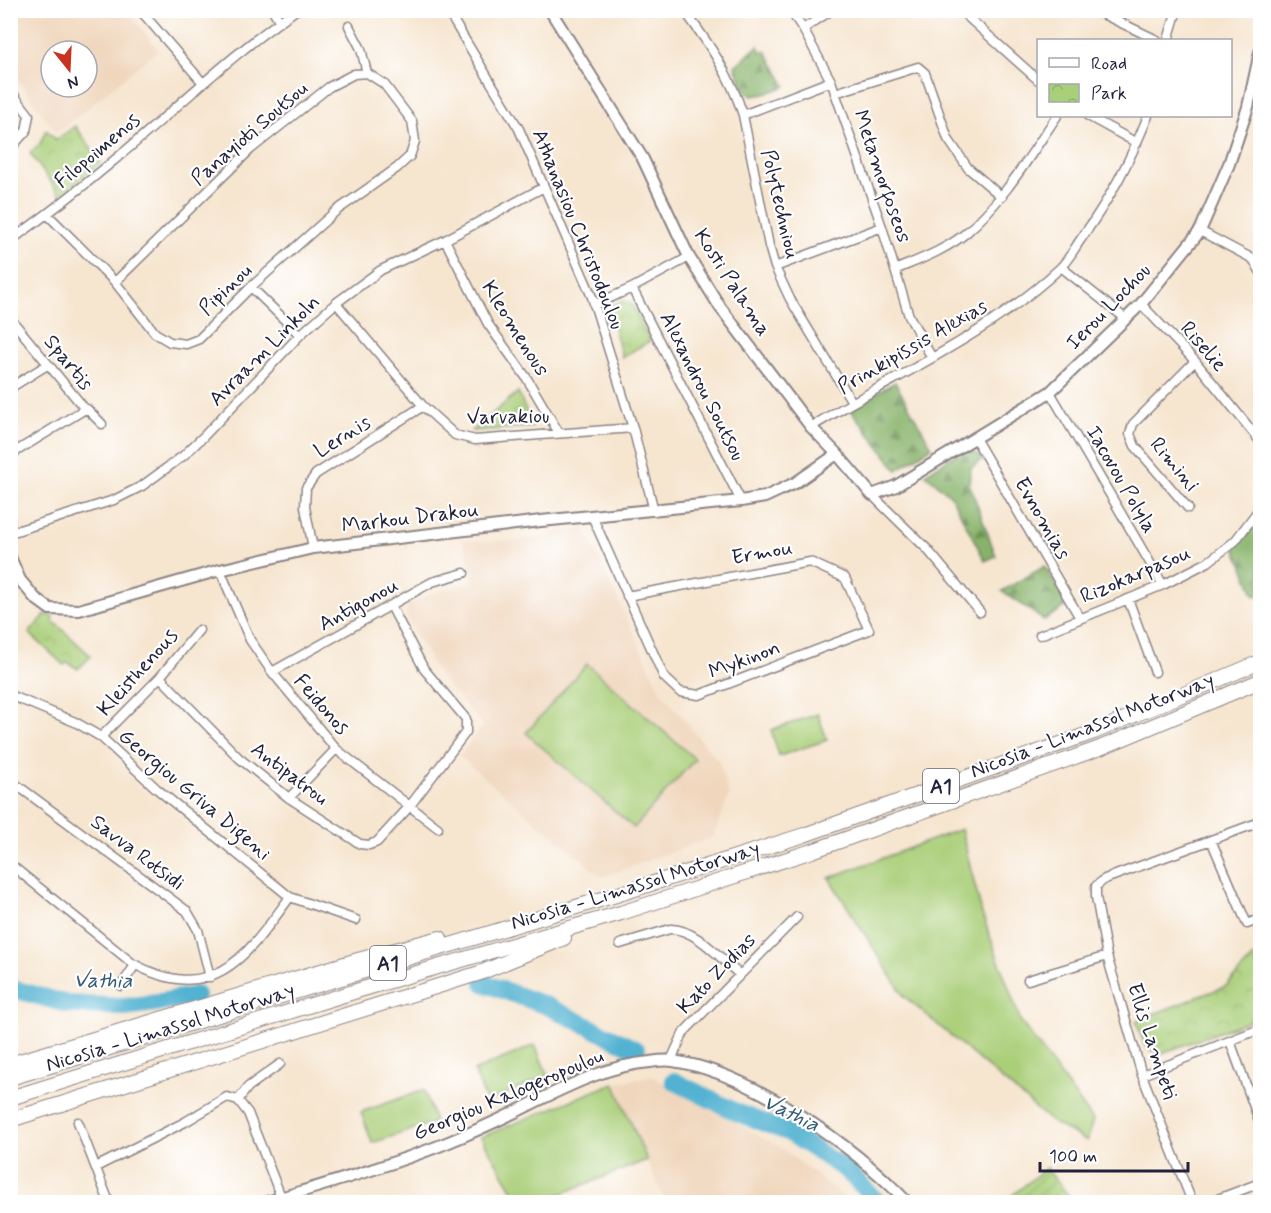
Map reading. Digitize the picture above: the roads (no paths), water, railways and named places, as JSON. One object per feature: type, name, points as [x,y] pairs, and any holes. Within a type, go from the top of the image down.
[{"type":"highway","name":"Nicosia - Limassol Motorway","points":[[10,1078],[616,895],[804,835],[1094,732],[1260,662]]},
{"type":"highway","name":"Nicosia - Limassol Motorway","points":[[10,1098],[363,989],[621,913],[812,851],[1100,748],[1260,681]]},
{"type":"highway","points":[[1100,748],[1197,715],[1260,690]]},
{"type":"highway","points":[[10,1064],[358,960],[616,895]]},
{"type":"highway","points":[[10,1120],[480,973],[621,913]]},
{"type":"street","points":[[140,10],[203,83]]},
{"type":"street","points":[[273,10],[280,21]]},
{"type":"street","name":"Filopoimenos","points":[[10,241],[112,162],[203,83],[296,10]]},
{"type":"street","name":"Athanasiou Christodoulou","points":[[447,10],[519,129],[594,305],[633,428],[654,511]]},
{"type":"street","name":"Kosti Palama","points":[[550,10],[643,159],[689,257],[720,307],[811,428],[872,495]]},
{"type":"street","name":"Polytechniou","points":[[684,10],[720,59],[743,115],[775,267],[790,299],[852,402]]},
{"type":"street","name":"Metamorfoseos","points":[[790,10],[831,81],[882,227],[909,316],[932,358]]},
{"type":"street","points":[[803,29],[832,10]]},
{"type":"street","points":[[960,10],[1037,79]]},
{"type":"street","points":[[1094,10],[1155,39]]},
{"type":"street","points":[[1168,39],[1177,10]]},
{"type":"street","points":[[349,26],[361,49],[367,74]]},
{"type":"street","name":"Ierou Lochou","points":[[872,495],[896,486],[1050,392],[1141,304],[1200,231],[1229,164],[1248,107],[1260,52]]},
{"type":"street","points":[[835,93],[918,67],[925,74],[948,139],[968,168],[1002,197]]},
{"type":"street","name":"Panayioti Soutsou","points":[[115,282],[251,149],[330,87],[354,74],[367,74]]},
{"type":"street","name":"Pipinou","points":[[47,214],[115,282],[155,333],[170,342],[186,344],[199,339],[250,287],[336,212],[410,156],[415,141],[412,121],[384,84],[367,74]]},
{"type":"street","points":[[743,115],[831,81]]},
{"type":"street","points":[[10,90],[29,115],[26,131],[10,149]]},
{"type":"street","points":[[895,270],[964,235],[1002,197],[1056,117]]},
{"type":"street","points":[[1090,117],[1137,143]]},
{"type":"street","name":"Prinkipissis Alexias","points":[[811,428],[852,402],[967,339],[1002,315],[1061,267],[1103,209],[1122,177],[1148,117]]},
{"type":"street","name":"Avraam Linkoln","points":[[10,533],[114,500],[142,486],[183,456],[208,433],[300,335],[336,303],[381,270],[445,240],[544,187]]},
{"type":"street","points":[[775,267],[882,227]]},
{"type":"street","points":[[1200,231],[1257,257],[1260,271]]},
{"type":"street","name":"Kleomenous","points":[[445,240],[488,324],[526,377],[559,433]]},
{"type":"street","points":[[594,305],[632,288],[689,257]]},
{"type":"street","points":[[1061,267],[1126,319]]},
{"type":"street","points":[[250,287],[300,335]]},
{"type":"street","name":"Alexandrou Soutsou","points":[[632,288],[741,501]]},
{"type":"street","name":"Varvakiou","points":[[336,303],[423,406],[454,435],[475,440],[633,428]]},
{"type":"street","name":"Riselie","points":[[1141,304],[1195,362],[1260,441]]},
{"type":"street","name":"Spartis","points":[[10,318],[84,410],[87,409],[102,424]]},
{"type":"street","name":"Rimini","points":[[1188,508],[1135,446],[1130,434],[1133,424],[1195,362]]},
{"type":"street","points":[[10,388],[47,364]]},
{"type":"street","name":"Iacovou Polyla","points":[[1050,392],[1164,585]]},
{"type":"street","name":"Lernis","points":[[313,548],[305,498],[306,488],[316,474],[423,406]]},
{"type":"street","points":[[10,454],[84,410]]},
{"type":"street","name":"Evnomias","points":[[975,438],[1080,618]]},
{"type":"street","name":"Markou Drakou","points":[[10,557],[15,582],[35,598],[50,609],[79,610],[220,570],[313,548],[765,497],[795,483],[837,454]]},
{"type":"street","points":[[872,495],[927,549],[980,612]]},
{"type":"street","name":"Rizokarpasou","points":[[1040,635],[1164,585],[1208,562],[1235,541],[1260,508]]},
{"type":"street","name":"Mykinon","points":[[592,516],[664,677],[680,692],[699,694],[733,683],[869,630]]},
{"type":"street","name":"Ermou","points":[[627,596],[810,562],[845,578],[869,630]]},
{"type":"street","name":"Feidonos","points":[[220,570],[250,640],[272,672],[336,749],[438,828]]},
{"type":"street","name":"Antigonou","points":[[272,672],[432,582],[464,573]]},
{"type":"street","points":[[1128,598],[1155,672]]},
{"type":"street","points":[[391,606],[424,669],[466,718],[466,732],[409,807]]},
{"type":"street","name":"Kleisthenous","points":[[101,737],[160,676],[199,630]]},
{"type":"street","name":"Antipatrou","points":[[160,676],[239,758],[289,798],[360,844],[369,845],[377,842],[409,807]]},
{"type":"street","name":"Georgiou Griva Digeni","points":[[10,695],[75,722],[101,737],[157,789],[290,897],[356,920]]},
{"type":"street","points":[[289,798],[336,749]]},
{"type":"street","name":"Savva Rotsidi","points":[[10,780],[187,911],[198,930],[210,977]]},
{"type":"street","points":[[1260,822],[1211,840],[1247,924],[1260,919]]},
{"type":"street","name":"Ellis Lampeti","points":[[1192,1203],[1142,1075],[1107,956],[1096,886],[1105,879],[1211,840]]},
{"type":"street","points":[[10,864],[135,965],[153,974],[182,979],[210,977],[227,970],[253,948],[290,897]]},
{"type":"street","name":"Kato Zodias","points":[[671,1060],[684,1032],[796,917]]},
{"type":"street","points":[[620,944],[678,928],[695,936],[740,975]]},
{"type":"street","points":[[1028,980],[1107,956]]},
{"type":"street","points":[[121,986],[135,965]]},
{"type":"street","points":[[1142,1075],[1260,1029]]},
{"type":"street","points":[[1230,1041],[1260,1123]]},
{"type":"street","name":"Georgiou Kalogeropoulou","points":[[267,1203],[283,1200],[410,1157],[576,1082],[631,1064],[671,1060],[718,1072],[821,1128],[888,1182],[907,1203]]},
{"type":"street","points":[[238,1100],[248,1086],[280,1064]]},
{"type":"street","points":[[96,1167],[185,1122],[228,1097],[238,1100],[249,1113],[283,1200]]},
{"type":"street","points":[[78,1122],[110,1203]]},
{"type":"street","points":[[1210,1203],[1260,1183]]},
{"type":"waterway","name":"Vathia","points":[[484,983],[547,1006],[637,1050]]},
{"type":"waterway","name":"Vathia","points":[[10,988],[67,1004],[125,1007],[196,995]]},
{"type":"waterway","name":"Vathia","points":[[674,1081],[738,1113],[788,1132],[846,1170],[878,1202]]}]
